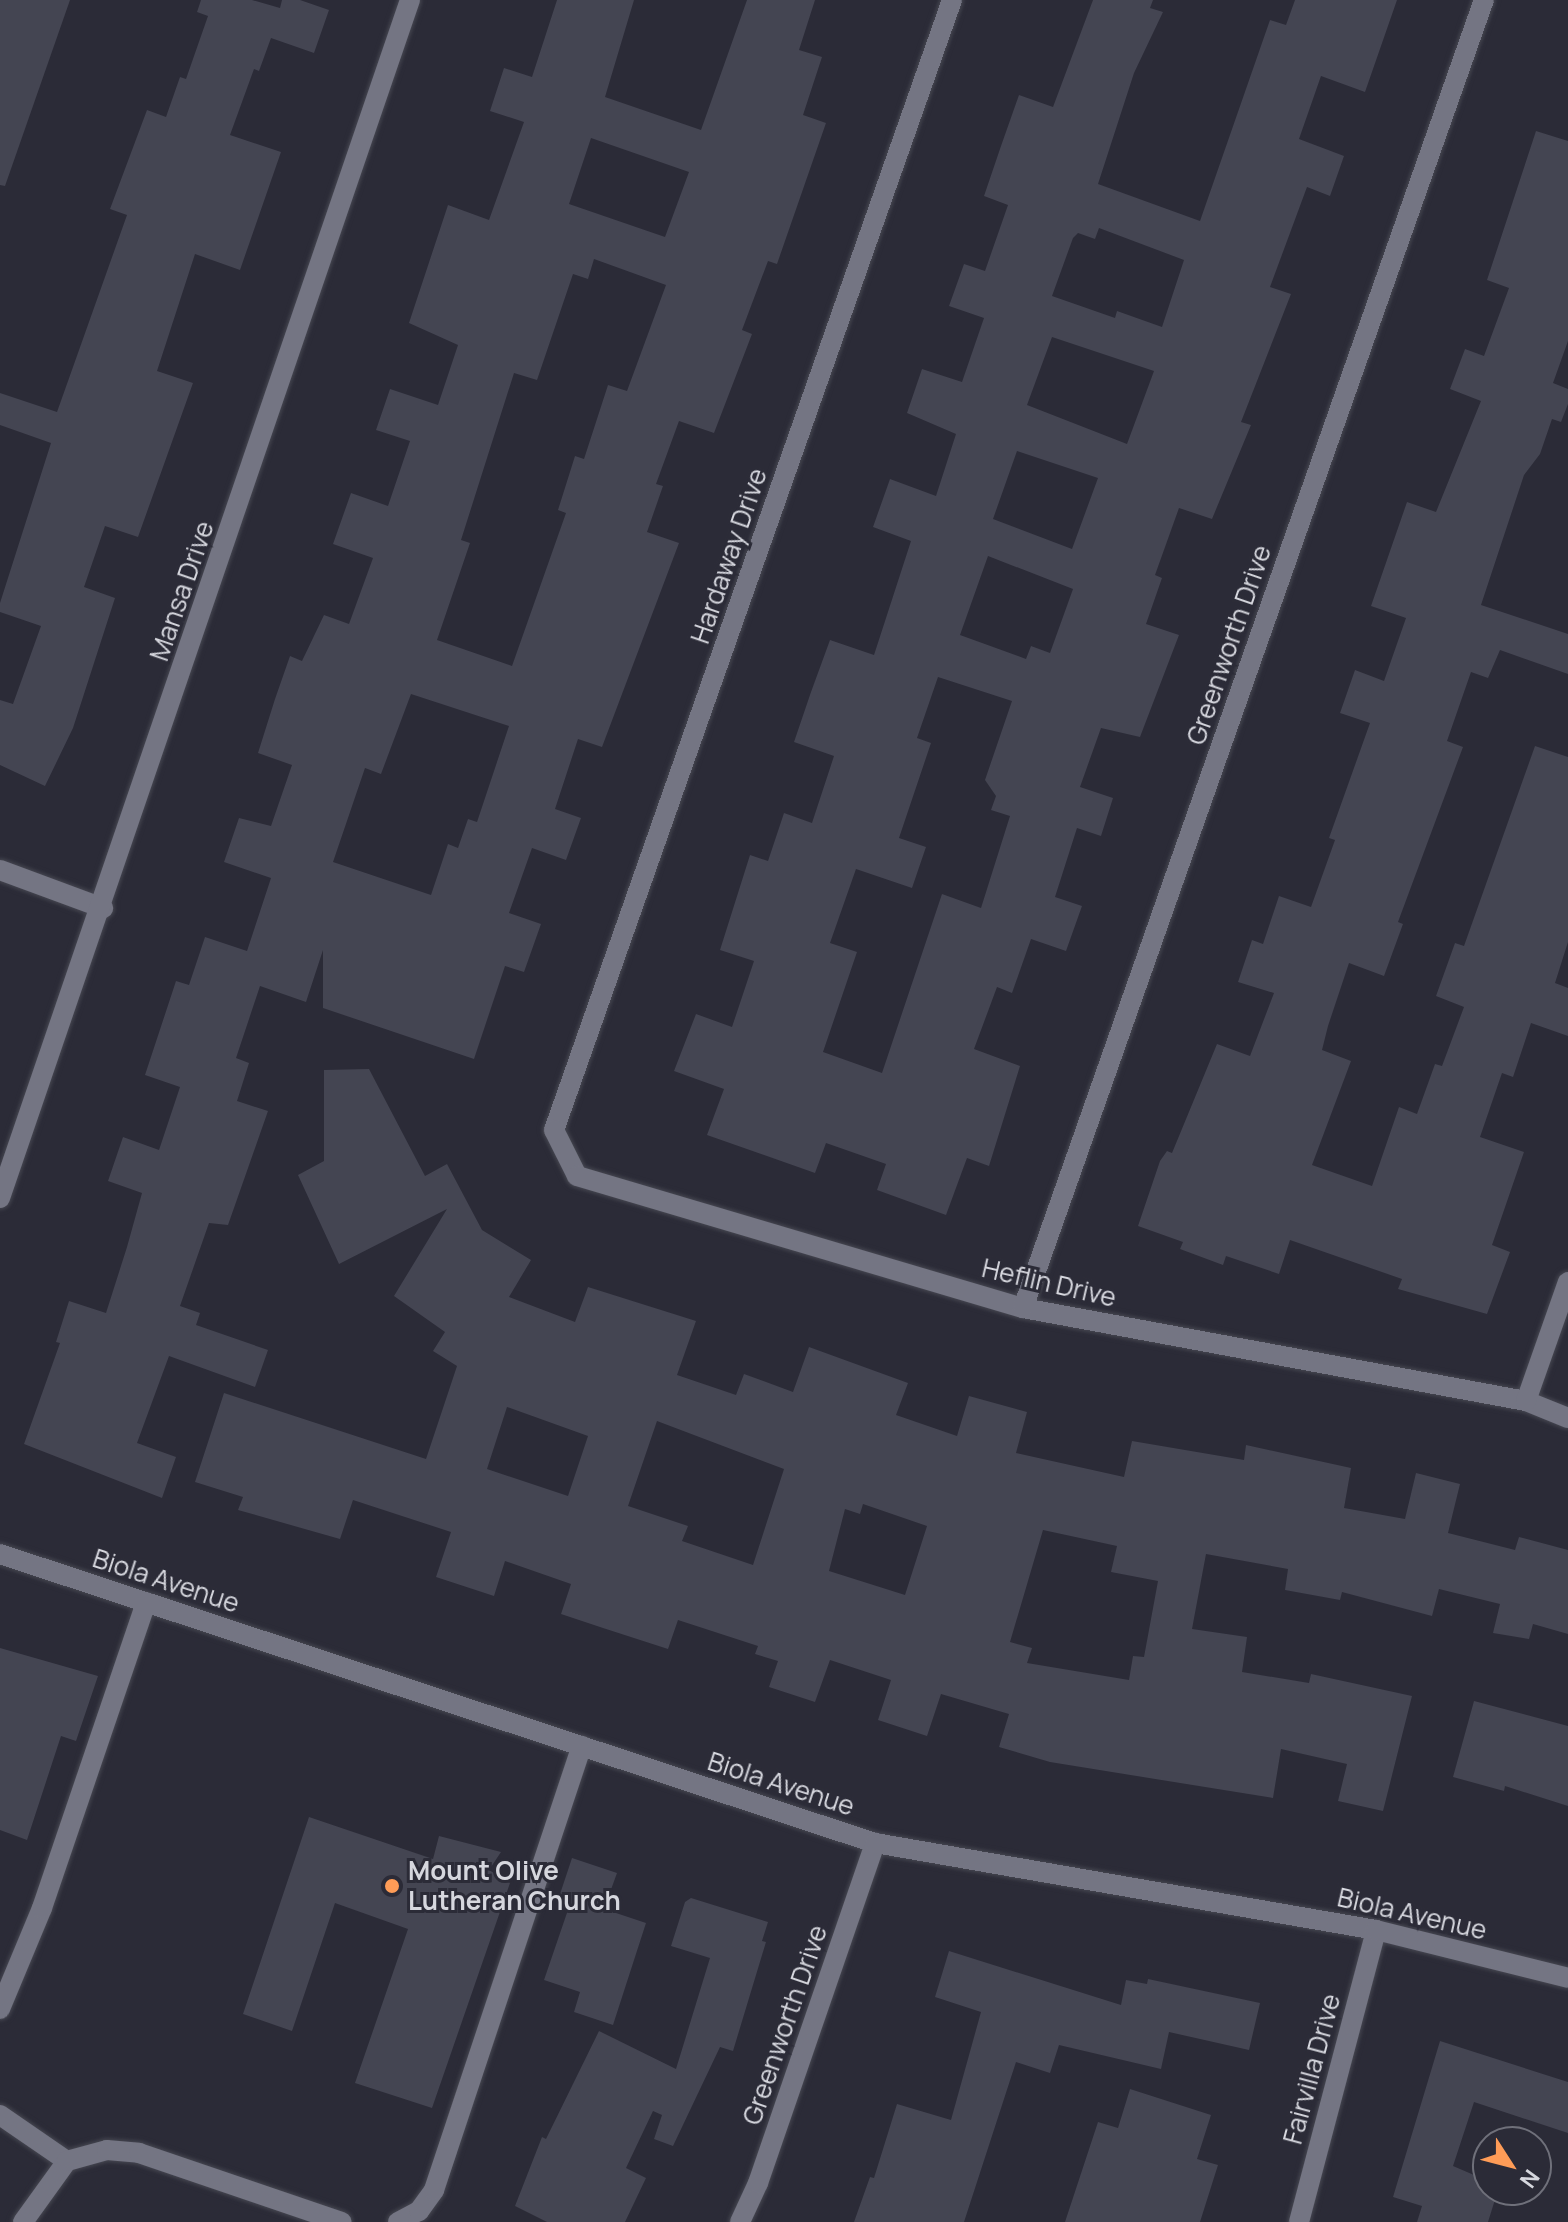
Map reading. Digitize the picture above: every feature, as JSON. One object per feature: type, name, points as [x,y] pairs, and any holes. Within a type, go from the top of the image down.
[{"type":"street","name":"Mansa Drive","points":[[0,1198],[103,908],[410,0]]},
{"type":"street","name":"Hardaway Drive","points":[[554,1130],[952,0]]},
{"type":"street","name":"Greenworth Drive","points":[[1023,1308],[1484,0]]},
{"type":"street","points":[[0,870],[103,908]]},
{"type":"street","name":"Heflin Drive","points":[[554,1130],[577,1176],[1023,1308],[1526,1401],[1568,1418]]},
{"type":"street","points":[[1526,1401],[1568,1282]]},
{"type":"street","name":"Biola Avenue","points":[[0,1554],[875,1843],[1376,1930],[1568,1978]]},
{"type":"street","points":[[0,2009],[42,1908],[146,1602]]},
{"type":"street","points":[[398,2222],[419,2211],[434,2190],[582,1746]]},
{"type":"street","name":"Greenworth Drive","points":[[740,2222],[758,2183],[875,1843]]},
{"type":"street","name":"Fairvilla Drive","points":[[1299,2222],[1376,1930]]},
{"type":"street","points":[[0,2115],[67,2161]]},
{"type":"street","points":[[23,2222],[67,2161],[107,2150],[139,2153],[342,2222]]},
{"type":"building","points":[[0,0],[70,0],[5,186],[0,185]]},
{"type":"building","points":[[201,0],[252,0],[280,8],[282,0],[300,0],[329,10],[314,53],[271,38],[259,71],[254,69],[230,135],[281,152],[240,270],[195,254],[157,371],[193,383],[138,537],[105,526],[84,587],[115,598],[73,728],[45,786],[0,765],[0,700],[13,704],[41,626],[0,612],[0,603],[51,443],[0,425],[0,393],[57,412],[127,215],[110,209],[147,110],[166,117],[180,77],[186,79],[208,16],[197,12]]},
{"type":"building","points":[[557,0],[634,0],[605,97],[701,130],[747,0],[815,0],[799,50],[822,57],[803,115],[826,123],[777,264],[768,261],[742,330],[752,334],[714,433],[679,421],[656,484],[663,486],[647,532],[679,543],[602,747],[578,739],[555,809],[581,818],[566,860],[532,848],[509,913],[541,924],[524,972],[505,966],[474,1059],[323,1008],[323,950],[306,1002],[260,986],[236,1058],[249,1063],[237,1101],[268,1111],[228,1225],[209,1223],[180,1306],[200,1313],[196,1325],[268,1350],[255,1387],[169,1356],[137,1443],[176,1457],[162,1498],[24,1444],[60,1343],[56,1342],[69,1301],[106,1313],[142,1193],[108,1181],[123,1137],[159,1150],[180,1087],[145,1075],[176,981],[189,985],[205,937],[247,951],[271,878],[224,862],[239,818],[271,826],[292,765],[258,753],[275,699],[290,656],[302,661],[324,615],[349,624],[373,558],[333,544],[351,493],[388,506],[410,441],[376,430],[390,389],[438,405],[458,345],[409,323],[448,205],[489,220],[524,122],[490,111],[504,68],[532,77]],"holes":[[[591,138],[689,172],[665,237],[569,204]],[[594,259],[666,285],[627,391],[608,385],[584,459],[575,456],[558,510],[566,513],[512,666],[437,640],[470,543],[461,540],[514,373],[537,380],[573,274],[588,279]],[[411,694],[509,726],[477,822],[468,819],[458,848],[448,844],[431,895],[333,862],[365,768],[381,774]]]},
{"type":"building","points":[[1093,0],[1153,0],[1150,8],[1163,12],[1134,73],[1098,184],[1200,221],[1270,20],[1286,25],[1295,0],[1397,0],[1365,92],[1321,76],[1299,139],[1344,156],[1330,196],[1307,187],[1270,287],[1291,294],[1241,422],[1251,425],[1212,519],[1179,508],[1155,575],[1162,578],[1146,624],[1179,635],[1140,737],[1101,728],[1080,787],[1113,798],[1101,836],[1077,828],[1055,897],[1082,906],[1066,951],[1031,939],[1012,993],[997,987],[974,1049],[1020,1066],[989,1166],[967,1158],[946,1215],[877,1190],[886,1164],[826,1143],[815,1173],[707,1135],[724,1089],[674,1071],[696,1014],[732,1027],[754,961],[720,950],[750,855],[768,861],[784,813],[812,823],[834,756],[794,742],[830,640],[874,655],[911,541],[873,527],[890,479],[936,496],[956,434],[907,413],[922,369],[962,382],[984,318],[949,306],[964,264],[985,271],[1008,205],[984,196],[1019,95],[1053,107]],"holes":[[[1099,228],[1184,260],[1162,327],[1117,311],[1115,318],[1052,296],[1073,238],[1078,233],[1095,239]],[[1052,337],[1154,371],[1127,444],[1027,405]],[[1017,451],[1098,478],[1072,549],[993,519]],[[988,556],[1073,589],[1050,653],[1031,646],[1026,659],[960,635]],[[938,677],[1012,701],[985,780],[996,796],[991,810],[1010,816],[981,908],[942,894],[882,1073],[823,1052],[857,952],[830,943],[856,869],[912,888],[926,847],[899,838],[931,743],[917,738]]]},
{"type":"building","points":[[1536,131],[1568,141],[1568,341],[1553,383],[1568,389],[1568,404],[1561,422],[1552,419],[1540,454],[1524,475],[1481,605],[1568,634],[1568,674],[1500,650],[1488,678],[1471,672],[1447,741],[1463,747],[1398,922],[1403,924],[1384,976],[1349,963],[1328,1026],[1322,1050],[1351,1061],[1312,1165],[1372,1186],[1399,1107],[1417,1114],[1435,1064],[1442,1066],[1464,1007],[1436,996],[1455,943],[1464,946],[1535,746],[1568,757],[1568,942],[1555,983],[1568,988],[1568,1036],[1531,1023],[1513,1077],[1502,1073],[1480,1137],[1524,1152],[1492,1245],[1510,1252],[1487,1314],[1398,1289],[1402,1279],[1290,1240],[1279,1274],[1226,1256],[1223,1265],[1180,1249],[1183,1242],[1138,1226],[1160,1161],[1167,1151],[1172,1153],[1217,1044],[1250,1056],[1274,993],[1238,982],[1252,940],[1263,944],[1279,896],[1311,907],[1335,840],[1329,838],[1370,723],[1340,713],[1355,670],[1384,681],[1406,618],[1371,606],[1407,502],[1436,512],[1481,401],[1450,389],[1465,349],[1484,356],[1509,288],[1487,280]]},
{"type":"building","points":[[369,1069],[425,1176],[447,1164],[482,1230],[531,1260],[509,1297],[575,1322],[588,1287],[696,1321],[677,1375],[736,1395],[744,1374],[793,1392],[809,1347],[908,1383],[896,1415],[957,1436],[969,1396],[1027,1412],[1016,1453],[1124,1477],[1132,1441],[1244,1460],[1246,1445],[1351,1468],[1344,1508],[1405,1519],[1416,1473],[1460,1484],[1448,1533],[1515,1550],[1519,1537],[1568,1550],[1568,1634],[1533,1624],[1529,1639],[1493,1633],[1500,1604],[1439,1589],[1432,1616],[1342,1592],[1340,1600],[1285,1590],[1288,1569],[1206,1554],[1192,1629],[1247,1637],[1242,1672],[1309,1683],[1311,1674],[1412,1696],[1383,1811],[1338,1801],[1347,1764],[1281,1749],[1273,1798],[1050,1762],[999,1747],[1009,1714],[941,1694],[927,1736],[878,1720],[891,1680],[830,1660],[815,1702],[769,1687],[778,1661],[755,1654],[758,1646],[678,1620],[668,1649],[561,1614],[571,1584],[505,1561],[494,1596],[436,1577],[451,1532],[353,1500],[340,1539],[238,1510],[243,1497],[195,1482],[224,1393],[426,1459],[457,1366],[433,1351],[445,1332],[394,1296],[447,1209],[339,1264],[298,1175],[324,1161],[324,1070]],"holes":[[[507,1407],[588,1436],[568,1496],[487,1469]],[[657,1421],[784,1469],[753,1565],[682,1541],[688,1526],[628,1506]],[[863,1504],[927,1526],[905,1595],[829,1571],[845,1509],[860,1514]],[[1043,1530],[1117,1546],[1111,1572],[1158,1581],[1144,1657],[1133,1656],[1129,1680],[1027,1663],[1032,1648],[1010,1642]]]},
{"type":"building","points":[[0,1648],[98,1676],[76,1741],[61,1736],[27,1840],[0,1830]]},
{"type":"building","points":[[1474,1701],[1568,1726],[1568,1806],[1505,1786],[1504,1791],[1453,1777]]},
{"type":"building","points":[[309,1817],[433,1859],[439,1836],[501,1852],[489,1870],[510,1883],[432,2108],[355,2083],[408,1929],[335,1903],[292,2031],[243,2014]]},
{"type":"building","points":[[572,1858],[617,1873],[604,1909],[646,1923],[613,2025],[574,2012],[580,1992],[544,1980],[570,1904],[558,1900]]},
{"type":"building","points":[[691,1898],[768,1922],[762,1941],[766,1942],[733,2051],[720,2047],[673,2146],[654,2139],[662,2115],[653,2111],[626,2168],[646,2178],[625,2222],[547,2222],[515,2206],[542,2137],[546,2139],[599,2031],[676,2069],[710,1958],[671,1946],[685,1902]]},
{"type":"building","points":[[949,1951],[1121,2005],[1126,1980],[1147,1984],[1148,1979],[1260,2003],[1249,2050],[1169,2032],[1161,2069],[1059,2045],[1050,2073],[1016,2062],[964,2222],[854,2222],[870,2177],[874,2178],[897,2104],[951,2120],[981,2012],[935,1997]]},
{"type":"building","points":[[1440,2041],[1568,2082],[1568,2133],[1474,2102],[1453,2166],[1472,2174],[1472,2206],[1493,2206],[1488,2222],[1417,2222],[1422,2206],[1393,2197]]},
{"type":"building","points":[[1130,2089],[1211,2115],[1197,2159],[1218,2165],[1200,2222],[1065,2222],[1098,2122],[1118,2128]]},
{"type":"place","name":"Mount Olive Lutheran Church","points":[[392,1886]]}]
